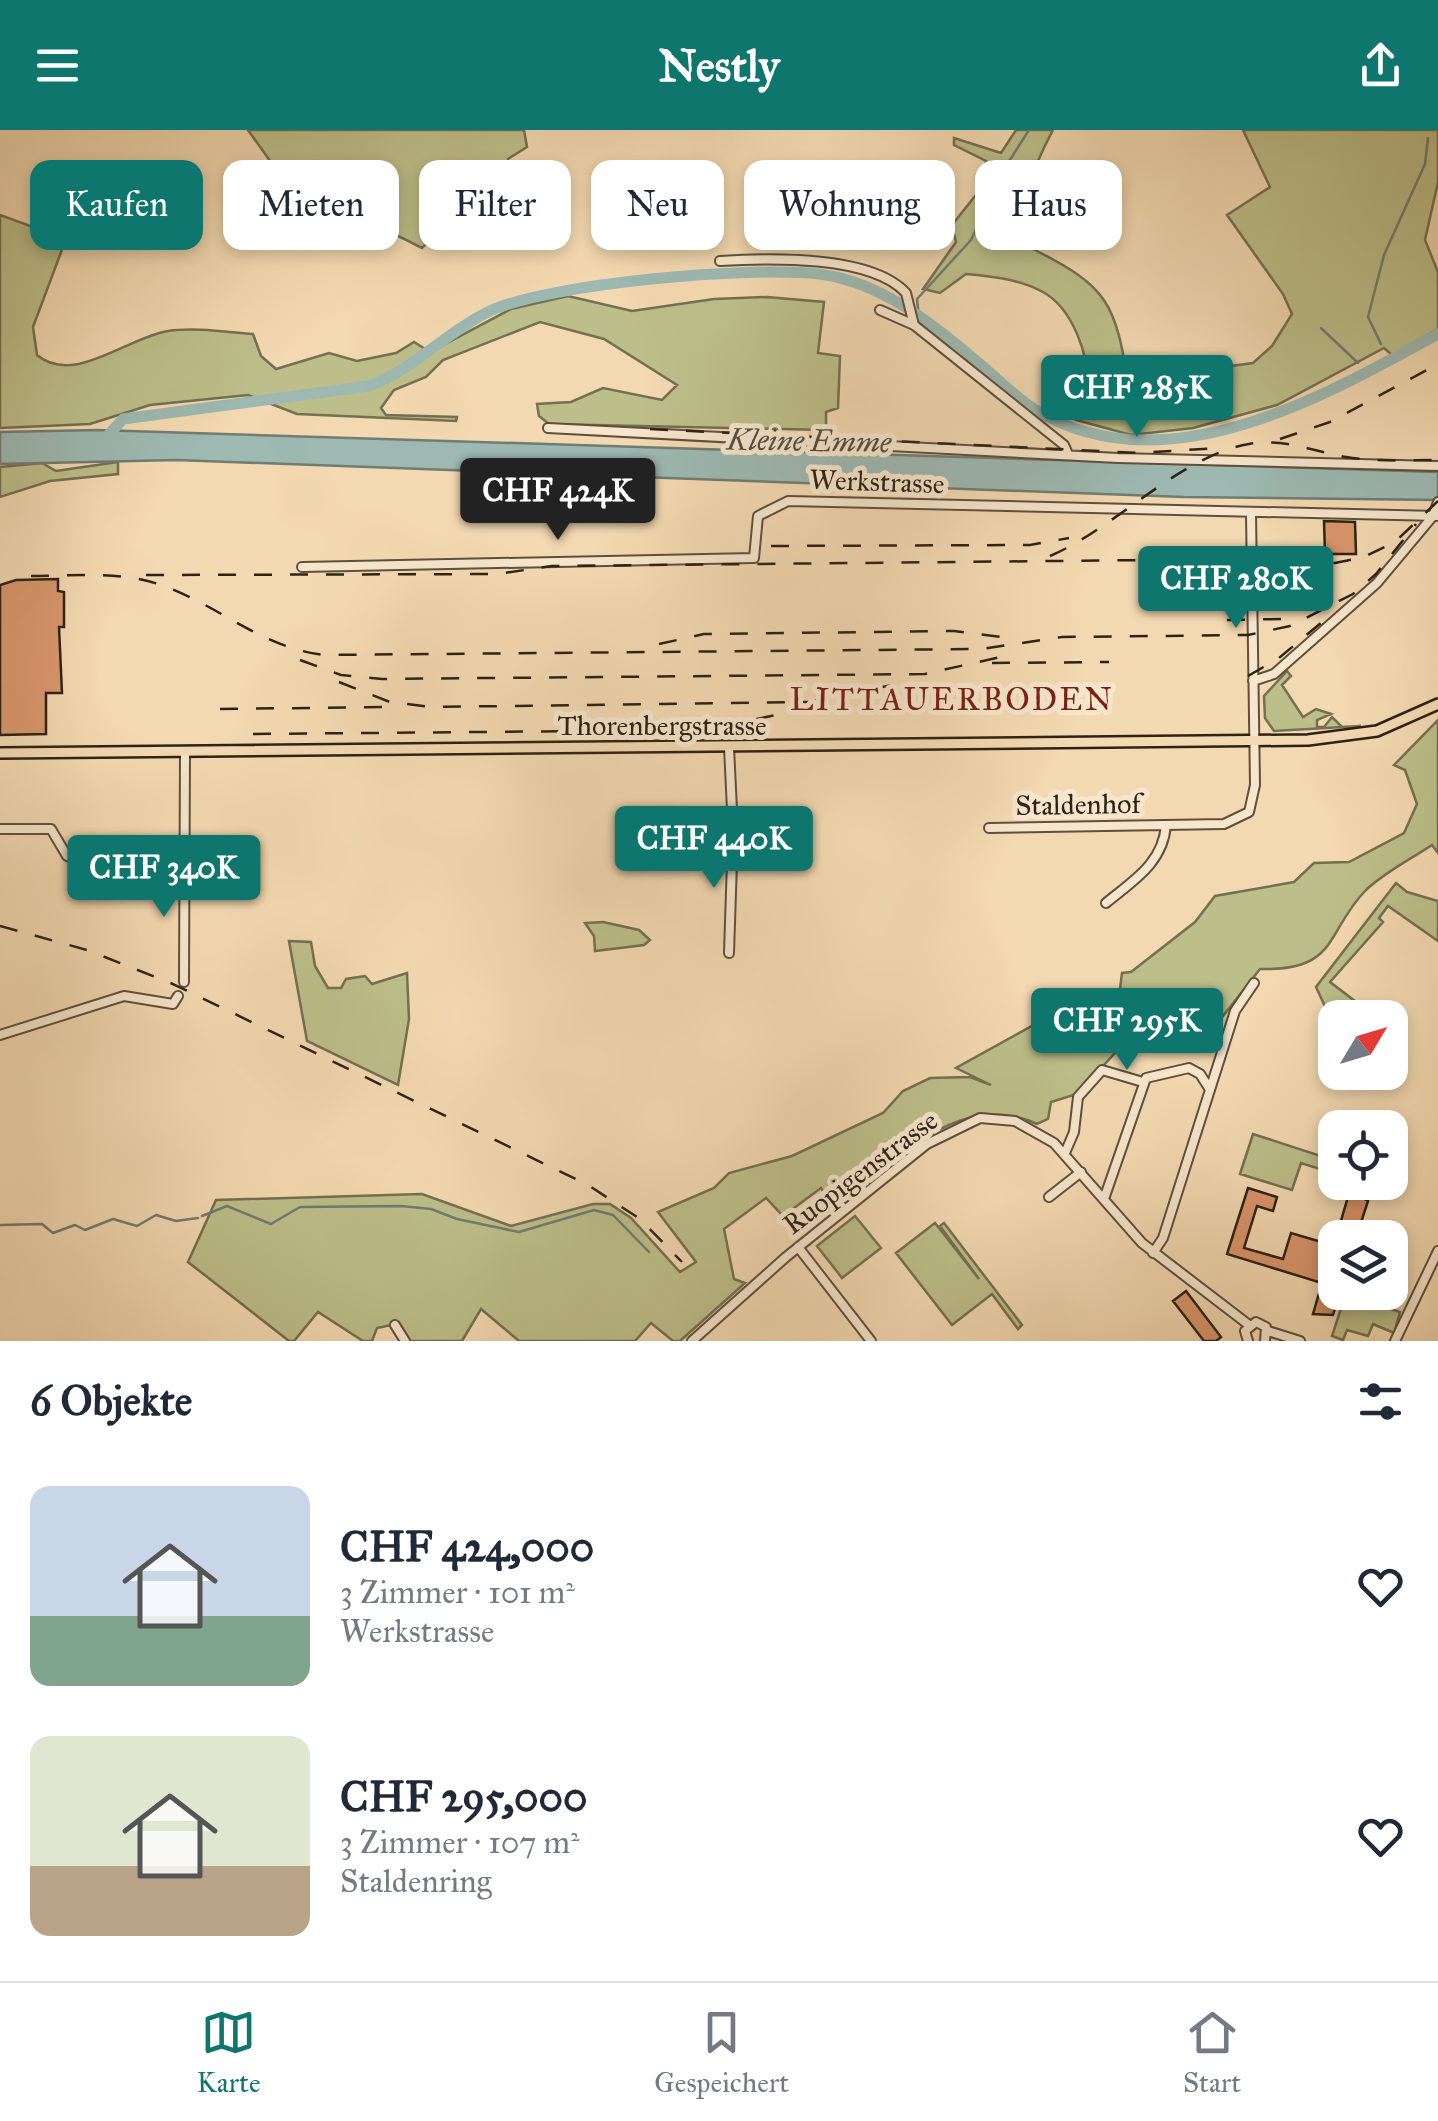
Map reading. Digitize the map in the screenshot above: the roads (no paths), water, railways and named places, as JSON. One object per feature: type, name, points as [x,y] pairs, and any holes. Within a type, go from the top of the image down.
[{"type":"main road","name":"Thorenbergstrasse","points":[[0,754],[1254,740],[1358,735],[1403,723],[1438,704]]},
{"type":"street","points":[[720,260],[816,259],[900,286],[910,302],[913,322]]},
{"type":"street","points":[[880,310],[913,322],[1064,445],[1068,454]]},
{"type":"street","points":[[548,428],[1068,454],[1438,466]]},
{"type":"street","name":"Werkstrasse","points":[[302,567],[754,558],[758,516],[788,501],[1436,516]]},
{"type":"street","points":[[1253,680],[1274,674],[1377,584],[1436,516],[1437,502]]},
{"type":"street","points":[[1251,512],[1254,740]]},
{"type":"street","name":"Staldenhof","points":[[989,828],[1224,824],[1245,816],[1255,797],[1254,740]]},
{"type":"street","points":[[728,953],[733,830],[730,747]]},
{"type":"street","points":[[184,751],[184,982]]},
{"type":"street","name":"Staldenhof","points":[[1106,903],[1155,861],[1163,848],[1166,825]]},
{"type":"street","points":[[0,829],[51,830],[68,856],[80,861],[185,862]]},
{"type":"street","points":[[1152,1253],[1162,1238],[1238,1001],[1254,984]]},
{"type":"street","points":[[0,1035],[124,996],[173,1004],[178,996]]},
{"type":"street","points":[[1104,1199],[1143,1082],[1151,1076],[1190,1068],[1200,1074],[1209,1088]]},
{"type":"street","points":[[1064,1152],[1074,1132],[1078,1097],[1102,1070],[1143,1082]]},
{"type":"street","name":"Ruopigenstrasse","points":[[692,1341],[798,1247],[927,1144],[966,1122],[1014,1120],[1038,1131],[1064,1152],[1152,1253],[1248,1325]]},
{"type":"street","points":[[1049,1197],[1081,1172]]},
{"type":"street","points":[[798,1247],[870,1341]]},
{"type":"street","points":[[1395,1341],[1438,1251]]},
{"type":"street","points":[[1245,1340],[1248,1325],[1260,1322],[1266,1336],[1300,1341]]},
{"type":"street","points":[[394,1324],[404,1341]]},
{"type":"water","points":[[97,430],[1438,472],[1438,500],[1184,497],[176,460],[0,464],[0,432]]},
{"type":"waterway","points":[[919,317],[917,299],[971,240],[1006,166],[1029,130]]},
{"type":"waterway","points":[[1381,344],[1368,317],[1384,255],[1425,164],[1428,138]]},
{"type":"waterway","points":[[101,443],[123,419],[369,386],[490,311],[557,292],[651,279],[747,272],[819,274],[843,279],[888,297],[930,324],[1034,409],[1084,431],[1135,440],[1188,437],[1294,407],[1438,334]]},
{"type":"waterway","points":[[1321,328],[1358,363]]},
{"type":"waterway","points":[[202,1216],[227,1206],[271,1224],[300,1207],[401,1206],[431,1209],[457,1219],[519,1232],[594,1210],[613,1215],[649,1252]]},
{"type":"waterway","points":[[0,1225],[42,1224],[53,1233],[75,1225],[85,1230],[113,1219],[137,1226],[156,1215],[176,1221],[198,1218]]},
{"type":"railway","points":[[1280,439],[1330,422],[1438,364]]},
{"type":"railway","points":[[650,429],[1138,453],[1218,448]]},
{"type":"railway","points":[[1050,556],[1075,544],[1173,477],[1223,451],[1249,444],[1286,444],[1369,460],[1438,460]]},
{"type":"railway","points":[[146,575],[497,574],[552,566],[1255,559],[1335,563],[1364,557],[1395,542],[1438,501]]},
{"type":"railway","points":[[31,576],[101,575],[153,582],[282,645],[324,655],[981,649],[1062,637],[1248,635],[1290,626],[1353,594],[1376,574],[1416,524]]},
{"type":"railway","points":[[771,546],[1030,545],[1069,538]]},
{"type":"railway","points":[[1266,578],[1333,574]]},
{"type":"railway","points":[[1248,676],[1279,658],[1328,617]]},
{"type":"railway","points":[[1227,620],[1282,619]]},
{"type":"railway","points":[[659,644],[704,634],[954,631],[1002,637]]},
{"type":"railway","points":[[300,660],[341,675],[382,679],[925,674],[1005,656]]},
{"type":"railway","points":[[992,663],[1109,662]]},
{"type":"railway","points":[[339,682],[390,702],[431,707],[808,702],[907,682]]},
{"type":"railway","points":[[220,709],[385,707]]},
{"type":"railway","points":[[253,734],[705,730],[799,710]]},
{"type":"railway","points":[[0,926],[87,950],[173,984],[588,1185],[640,1219],[682,1262]]},
{"type":"district","name":"LITTAUERBODEN","points":[[952,699]]},
{"type":"water label","name":"Kleine Emme","points":[[809,441]]}]
